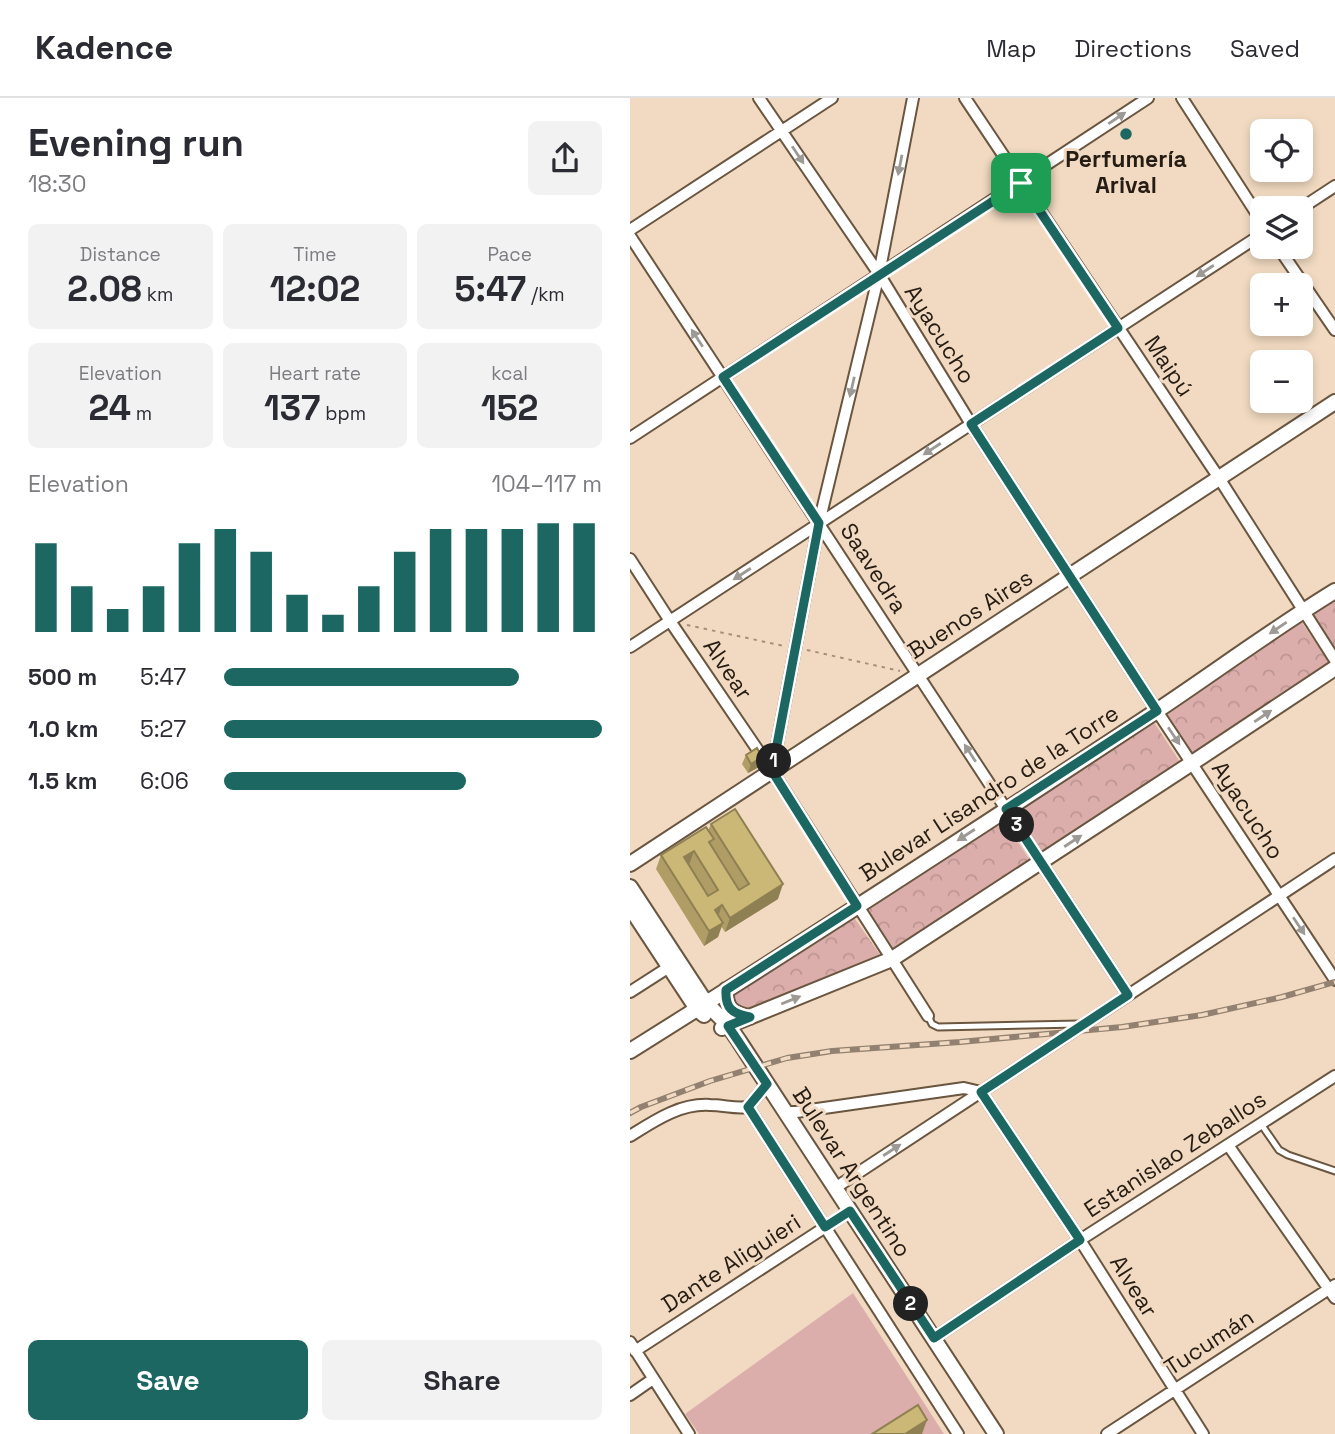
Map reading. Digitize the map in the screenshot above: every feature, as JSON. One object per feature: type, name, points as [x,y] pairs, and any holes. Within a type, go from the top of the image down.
[{"type":"main road","name":"Buenos Aires","points":[[630,864],[1335,402]]},
{"type":"main road","name":"Bulevar Lisandro de la Torre","points":[[630,1051],[1157,711],[1335,591]]},
{"type":"main road","points":[[725,1027],[892,960],[1335,667]]},
{"type":"main road","name":"Bulevar Argentino","points":[[630,887],[702,1006]]},
{"type":"main road","name":"Bulevar Argentino","points":[[630,907],[669,967],[702,1006],[739,1041],[996,1434]]},
{"type":"main road","points":[[726,990],[729,1007],[738,1015],[750,1017]]},
{"type":"street","name":"Ayacucho","points":[[760,98],[879,274],[971,424],[1335,981]]},
{"type":"street","points":[[630,233],[832,98]]},
{"type":"street","points":[[772,771],[819,523],[879,274],[913,98]]},
{"type":"street","name":"Maipú","points":[[965,98],[1219,478],[1335,660]]},
{"type":"street","points":[[630,438],[1148,98]]},
{"type":"street","points":[[1182,98],[1250,203]]},
{"type":"street","points":[[1313,200],[1335,186]]},
{"type":"street","name":"Saavedra","points":[[630,233],[1128,995]]},
{"type":"street","points":[[630,647],[1250,242]]},
{"type":"street","points":[[1286,259],[1335,330]]},
{"type":"street","name":"Alvear","points":[[630,559],[772,771],[928,1016]]},
{"type":"street","points":[[835,1188],[1335,859]]},
{"type":"street","points":[[630,992],[669,967]]},
{"type":"street","name":"Estanislao Zeballos","points":[[934,1338],[1080,1240],[1335,1076]]},
{"type":"street","points":[[630,1136],[674,1111],[698,1105],[738,1109],[748,1107],[767,1084]]},
{"type":"street","points":[[785,1112],[964,1088],[981,1092]]},
{"type":"street","name":"Alvear","points":[[981,1092],[1080,1240],[1203,1434]]},
{"type":"street","points":[[748,1107],[958,1434]]},
{"type":"street","points":[[1228,1145],[1333,1290]]},
{"type":"street","name":"Dante Aliguieri","points":[[633,1347],[850,1211]]},
{"type":"street","name":"Tucumán","points":[[1107,1434],[1333,1290]]},
{"type":"street","points":[[633,1347],[689,1434]]},
{"type":"street","points":[[630,1395],[653,1379]]},
{"type":"lane","points":[[928,1016],[932,1024],[938,1027],[1083,1025]]},
{"type":"lane","points":[[1261,1124],[1279,1150],[1335,1171]]},
{"type":"green space","points":[[1335,599],[1335,648],[1313,614]]},
{"type":"green space","points":[[1301,621],[1330,664],[1193,754],[1164,711]]},
{"type":"green space","points":[[1152,719],[1180,762],[1043,853],[1015,810]]},
{"type":"green space","points":[[1001,817],[1030,860],[893,951],[864,908]]},
{"type":"green space","points":[[853,916],[881,956],[744,1011],[732,1006],[730,995]]},
{"type":"green space","points":[[853,1293],[944,1434],[699,1434],[685,1414]]},
{"type":"building","points":[[757,748],[762,757],[751,764],[746,755]]},
{"type":"building","points":[[735,809],[783,884],[730,918],[722,905],[715,910],[723,923],[709,931],[661,855],[706,827],[714,839],[709,842],[739,890],[749,884],[711,824]],"holes":[[[694,851],[718,890],[708,896],[684,857]]]},
{"type":"building","points":[[918,1405],[927,1420],[905,1434],[872,1434]]},
{"type":"railway","points":[[630,1113],[710,1081],[787,1058],[832,1051],[1122,1027],[1202,1015],[1335,982]]},
{"type":"place","name":"Perfumería Arival","points":[[1126,134]]},
{"type":"route","points":[[1021,183],[1118,328],[971,424],[1157,711],[1006,809],[1128,995],[981,1092],[1080,1240],[934,1338],[850,1211],[825,1227],[748,1107],[767,1084],[728,1026],[750,1017],[738,1015],[729,1007],[726,990],[857,906],[772,771],[819,523],[723,377],[1021,183]]}]
